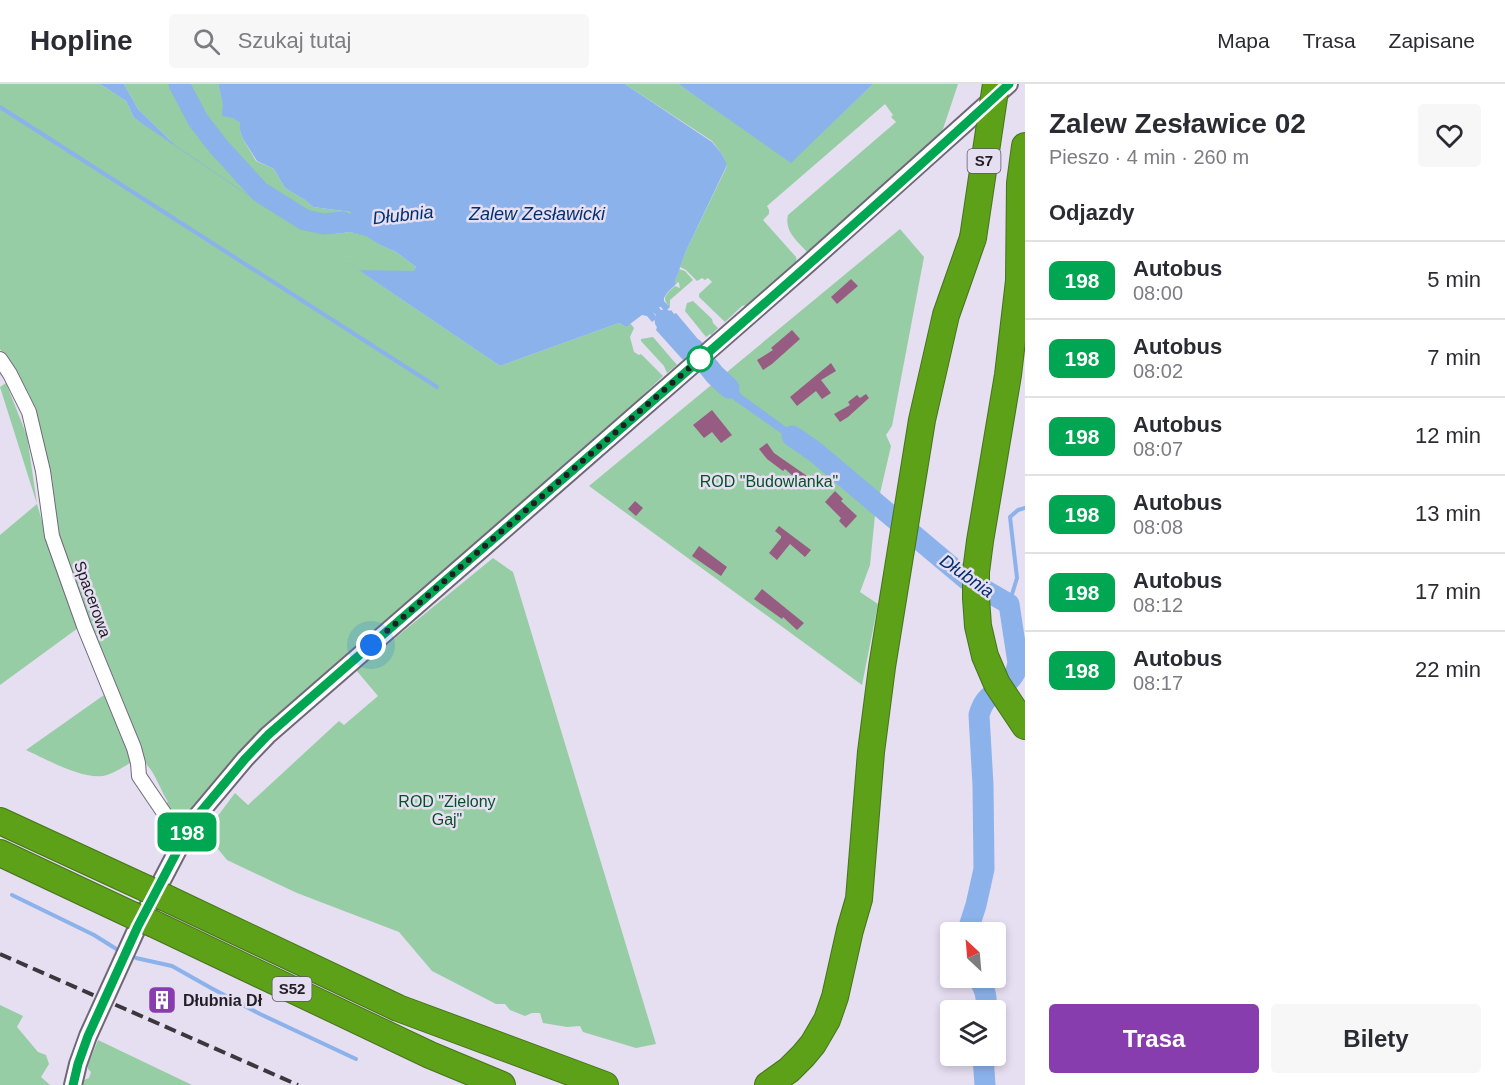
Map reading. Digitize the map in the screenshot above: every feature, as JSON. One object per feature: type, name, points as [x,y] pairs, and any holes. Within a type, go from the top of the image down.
[{"type":"highway","name":"S7","points":[[768,1085],[789,1070],[803,1056],[827,1020],[836,997],[850,930],[860,899],[873,742],[884,656],[922,420],[946,315],[973,238],[996,84]]},
{"type":"highway","name":"S7","points":[[1025,147],[1020,183],[1018,281],[1008,375],[976,572],[978,626],[985,656],[998,684],[1025,726]]},
{"type":"highway","name":"S52","points":[[0,821],[398,1008],[605,1085]]},
{"type":"highway","name":"S52","points":[[0,853],[430,1054],[502,1085]]},
{"type":"street","points":[[73,1085],[88,1036],[138,926],[193,821],[245,759],[268,735],[717,344],[1009,84]]},
{"type":"street","name":"Spacerowa","points":[[0,359],[29,412],[43,471],[52,536],[84,626],[134,748],[139,776],[183,840]]},
{"type":"green space","points":[[0,84],[100,84],[126,101],[134,118],[172,142],[138,109],[124,84],[218,84],[225,106],[240,123],[243,139],[256,161],[274,169],[285,188],[313,207],[351,212],[347,217],[318,220],[333,234],[350,232],[366,235],[396,252],[416,267],[413,271],[360,271],[500,366],[619,323],[626,327],[630,323],[634,328],[630,337],[634,352],[641,354],[663,376],[641,397],[640,403],[188,816],[181,813],[174,817],[164,804],[168,802],[147,765],[90,626],[62,550],[18,377],[14,367],[0,349]]},
{"type":"green space","points":[[625,84],[678,84],[791,162],[873,84],[958,84],[941,135],[811,252],[807,252],[792,235],[787,221],[788,215],[896,122],[885,104],[767,206],[769,214],[763,220],[796,257],[797,263],[725,322],[699,297],[699,294],[712,282],[708,278],[697,281],[680,267],[727,166],[722,154],[712,141]]},
{"type":"green space","name":"ROD \"Budowlanka\"","points":[[900,229],[924,257],[892,426],[886,435],[891,446],[875,515],[870,565],[860,592],[878,604],[862,685],[589,486]]},
{"type":"green space","points":[[679,269],[685,271],[693,280],[670,300],[670,307],[665,298],[675,286],[680,288],[679,283],[676,284],[675,281]]},
{"type":"green space","points":[[693,301],[718,328],[711,335],[706,337],[685,311],[687,303]]},
{"type":"green space","points":[[653,337],[677,365],[667,373],[664,366],[641,341],[641,339]]},
{"type":"green space","points":[[6,383],[27,436],[37,504],[0,387]]},
{"type":"green space","points":[[37,504],[56,569],[78,628],[0,685],[0,535]]},
{"type":"green space","name":"ROD \"Zielony Gaj\"","points":[[493,558],[513,572],[656,1044],[636,1048],[583,1032],[580,1026],[567,1027],[543,1023],[540,1013],[525,1016],[510,1010],[505,1004],[496,1004],[432,971],[399,932],[297,893],[227,860],[205,833],[235,793],[248,805],[339,721],[344,725],[378,696],[356,670]]},
{"type":"green space","points":[[104,695],[133,761],[107,775],[88,775],[77,773],[26,750]]},
{"type":"green space","points":[[0,1005],[23,1016],[17,1027],[38,1052],[46,1055],[49,1064],[41,1077],[50,1085],[0,1085]]},
{"type":"green space","points":[[98,1040],[192,1085],[81,1085],[82,1081],[89,1078],[91,1072],[88,1065]]},
{"type":"water","points":[[100,84],[124,84],[138,109],[175,145],[318,243],[134,118],[126,101]]},
{"type":"water","name":"Zalew Zesławicki","points":[[218,84],[625,84],[712,142],[722,154],[727,165],[686,251],[675,281],[676,284],[664,298],[670,307],[665,312],[659,307],[664,315],[660,319],[653,312],[657,318],[652,322],[647,316],[642,315],[626,327],[619,323],[500,366],[358,270],[413,271],[416,267],[396,252],[366,236],[350,232],[333,234],[311,227],[318,220],[347,217],[351,212],[313,207],[285,188],[274,169],[257,161],[243,139],[240,123],[233,118],[222,116],[223,104]]},
{"type":"water","points":[[678,84],[873,84],[791,163]]},
{"type":"water","points":[[671,310],[702,344],[683,360],[656,330],[655,324],[659,320],[662,323],[667,319],[694,347],[667,314]]},
{"type":"water","points":[[714,364],[720,375],[725,377],[742,395],[801,438],[814,451],[792,441],[731,398],[703,374]]},
{"type":"building","points":[[851,279],[858,286],[837,304],[831,297]]},
{"type":"building","points":[[792,330],[800,339],[763,370],[757,360],[773,350],[771,348]]},
{"type":"building","points":[[831,363],[836,371],[821,380],[831,393],[822,399],[816,391],[797,406],[790,397]]},
{"type":"building","points":[[866,394],[869,398],[840,422],[834,414],[850,405],[848,402],[857,395],[860,398]]},
{"type":"building","points":[[712,410],[732,435],[721,443],[712,432],[704,438],[693,425]]},
{"type":"building","points":[[767,443],[774,453],[807,476],[801,483],[785,469],[783,471],[767,459],[759,449]]},
{"type":"building","points":[[835,491],[843,499],[841,501],[857,516],[846,528],[839,521],[841,518],[825,502]]},
{"type":"building","points":[[635,501],[643,508],[636,516],[628,509]]},
{"type":"building","points":[[779,526],[811,550],[805,557],[790,544],[777,560],[769,553],[781,538],[775,531]]},
{"type":"building","points":[[699,546],[727,567],[721,576],[692,556]]},
{"type":"building","points":[[762,589],[804,623],[797,630],[783,617],[782,619],[754,599]]},
{"type":"waterway","name":"Dłubnia","points":[[179,84],[198,120],[218,146],[260,192],[305,220],[324,224],[343,222]]},
{"type":"waterway","points":[[0,107],[437,387]]},
{"type":"waterway","name":"Dłubnia","points":[[665,320],[690,350],[694,349],[729,388]]},
{"type":"waterway","name":"Dłubnia","points":[[792,436],[814,451],[966,579],[1009,604],[1017,669],[1007,683],[986,700],[979,715],[984,869],[971,922]]},
{"type":"waterway","points":[[1009,604],[1017,578],[1010,517],[1018,510],[1025,508]]},
{"type":"waterway","points":[[12,895],[94,935],[118,950]]},
{"type":"waterway","points":[[136,958],[172,966],[260,1014],[356,1059]]},
{"type":"waterway","name":"Dłubnia","points":[[983,988],[986,1000]]},
{"type":"waterway","name":"Dłubnia","points":[[984,1066],[985,1085]]},
{"type":"railway","points":[[0,954],[298,1085]]},
{"type":"bus line","name":"198","points":[[73,1085],[88,1036],[138,926],[193,821],[245,759],[268,735],[337,674],[808,264],[1009,84]]},
{"type":"place","name":"Dłubnia Dł","points":[[162,1000]]},
{"type":"route","points":[[371,645],[700,359]]}]
